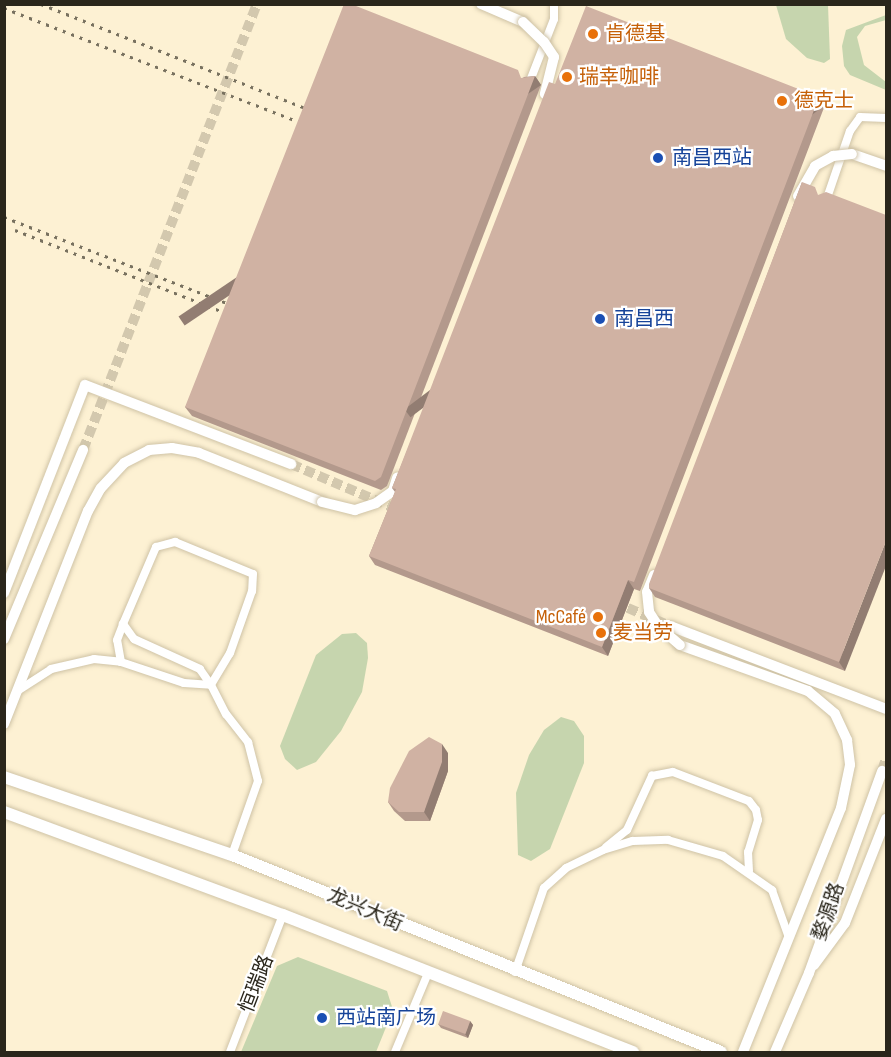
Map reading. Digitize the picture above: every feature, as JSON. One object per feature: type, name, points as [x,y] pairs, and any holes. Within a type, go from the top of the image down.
[{"type":"main road","name":"龙兴大街","points":[[4,777],[232,855],[515,972],[721,1053]]},
{"type":"main road","name":"龙兴大街","points":[[4,812],[283,915],[633,1053]]},
{"type":"street","points":[[481,4],[523,22],[544,42],[554,57],[552,78],[539,111]]},
{"type":"street","points":[[530,81],[554,19],[554,4]]},
{"type":"street","points":[[826,198],[850,131],[860,117],[886,118]]},
{"type":"street","points":[[793,210],[806,177],[815,166],[833,156],[852,154],[886,166]]},
{"type":"street","points":[[4,593],[85,384],[291,464]]},
{"type":"street","points":[[4,724],[20,690],[48,608],[101,488],[124,463],[148,450],[172,448],[199,453],[322,502],[355,510],[376,502],[393,491],[401,469]]},
{"type":"street","points":[[4,639],[83,450]]},
{"type":"street","points":[[121,662],[117,640],[156,548],[175,542],[253,574],[252,591],[230,653],[211,685]]},
{"type":"street","name":"婺源路","points":[[660,560],[647,592],[649,612],[658,626],[681,645],[808,691],[835,714],[847,740],[849,783],[743,1053]]},
{"type":"street","points":[[123,624],[134,639],[200,669],[248,742],[258,781],[232,855]]},
{"type":"street","points":[[670,626],[886,709]]},
{"type":"street","points":[[20,690],[51,669],[94,659],[121,662],[184,683],[211,685]]},
{"type":"street","name":"婺源路","points":[[775,1053],[809,972],[882,771]]},
{"type":"street","points":[[603,850],[627,830],[652,776],[673,772],[749,801],[756,810],[758,820],[748,852],[749,871]]},
{"type":"street","points":[[809,972],[845,923],[886,819]]},
{"type":"street","points":[[515,972],[544,888],[566,868],[603,850],[633,842],[668,840],[723,856],[749,871],[772,890],[788,934]]},
{"type":"street","name":"恒瑞路","points":[[230,1053],[283,915]]},
{"type":"street","points":[[395,1053],[428,973]]},
{"type":"green space","points":[[776,5],[828,5],[830,59],[824,63],[807,58],[786,39]]},
{"type":"green space","points":[[886,15],[886,20],[865,26],[857,37],[864,65],[886,82],[886,90],[850,75],[844,66],[842,46],[846,30]]},
{"type":"green space","points":[[356,633],[367,643],[368,658],[362,692],[341,731],[316,762],[297,770],[285,759],[280,746],[316,655],[342,634]]},
{"type":"green space","points":[[561,717],[574,721],[584,736],[584,763],[550,849],[531,861],[518,855],[516,793],[529,755],[544,730]]},
{"type":"green space","points":[[298,957],[387,991],[393,1010],[376,1052],[241,1052],[277,966]]},
{"type":"building","points":[[344,4],[351,4],[518,70],[521,78],[535,76],[381,477],[375,481],[185,407]]},
{"type":"building","name":"南昌西站","points":[[586,6],[819,97],[634,582],[628,580],[602,647],[369,556],[396,489],[392,488],[549,82],[555,84]]},
{"type":"building","points":[[802,182],[815,187],[818,195],[826,192],[886,215],[886,541],[839,662],[649,588]]},
{"type":"building","points":[[429,737],[442,744],[442,762],[424,812],[399,812],[388,802],[390,788],[409,751]]},
{"type":"building","points":[[443,1011],[470,1021],[465,1034],[438,1024]]},
{"type":"tunnel","points":[[83,450],[257,4]]},
{"type":"tunnel","points":[[291,464],[401,511]]},
{"type":"tunnel","points":[[614,602],[670,626]]},
{"type":"tunnel","points":[[882,771],[886,759]]},
{"type":"railway","points":[[41,4],[320,114]]},
{"type":"railway","points":[[4,8],[312,127]]},
{"type":"railway","points":[[4,217],[242,309]]},
{"type":"railway","points":[[15,230],[238,318]]},
{"type":"place","name":"肯德基","points":[[593,34]]},
{"type":"place","name":"瑞幸咖啡","points":[[567,77]]},
{"type":"place","name":"德克士","points":[[782,101]]},
{"type":"place","name":"南昌西站","points":[[658,158]]},
{"type":"place","name":"南昌西","points":[[600,319]]},
{"type":"place","name":"McCafé","points":[[598,617]]},
{"type":"place","name":"麦当劳","points":[[601,633]]},
{"type":"place","name":"西站南广场","points":[[322,1018]]}]
